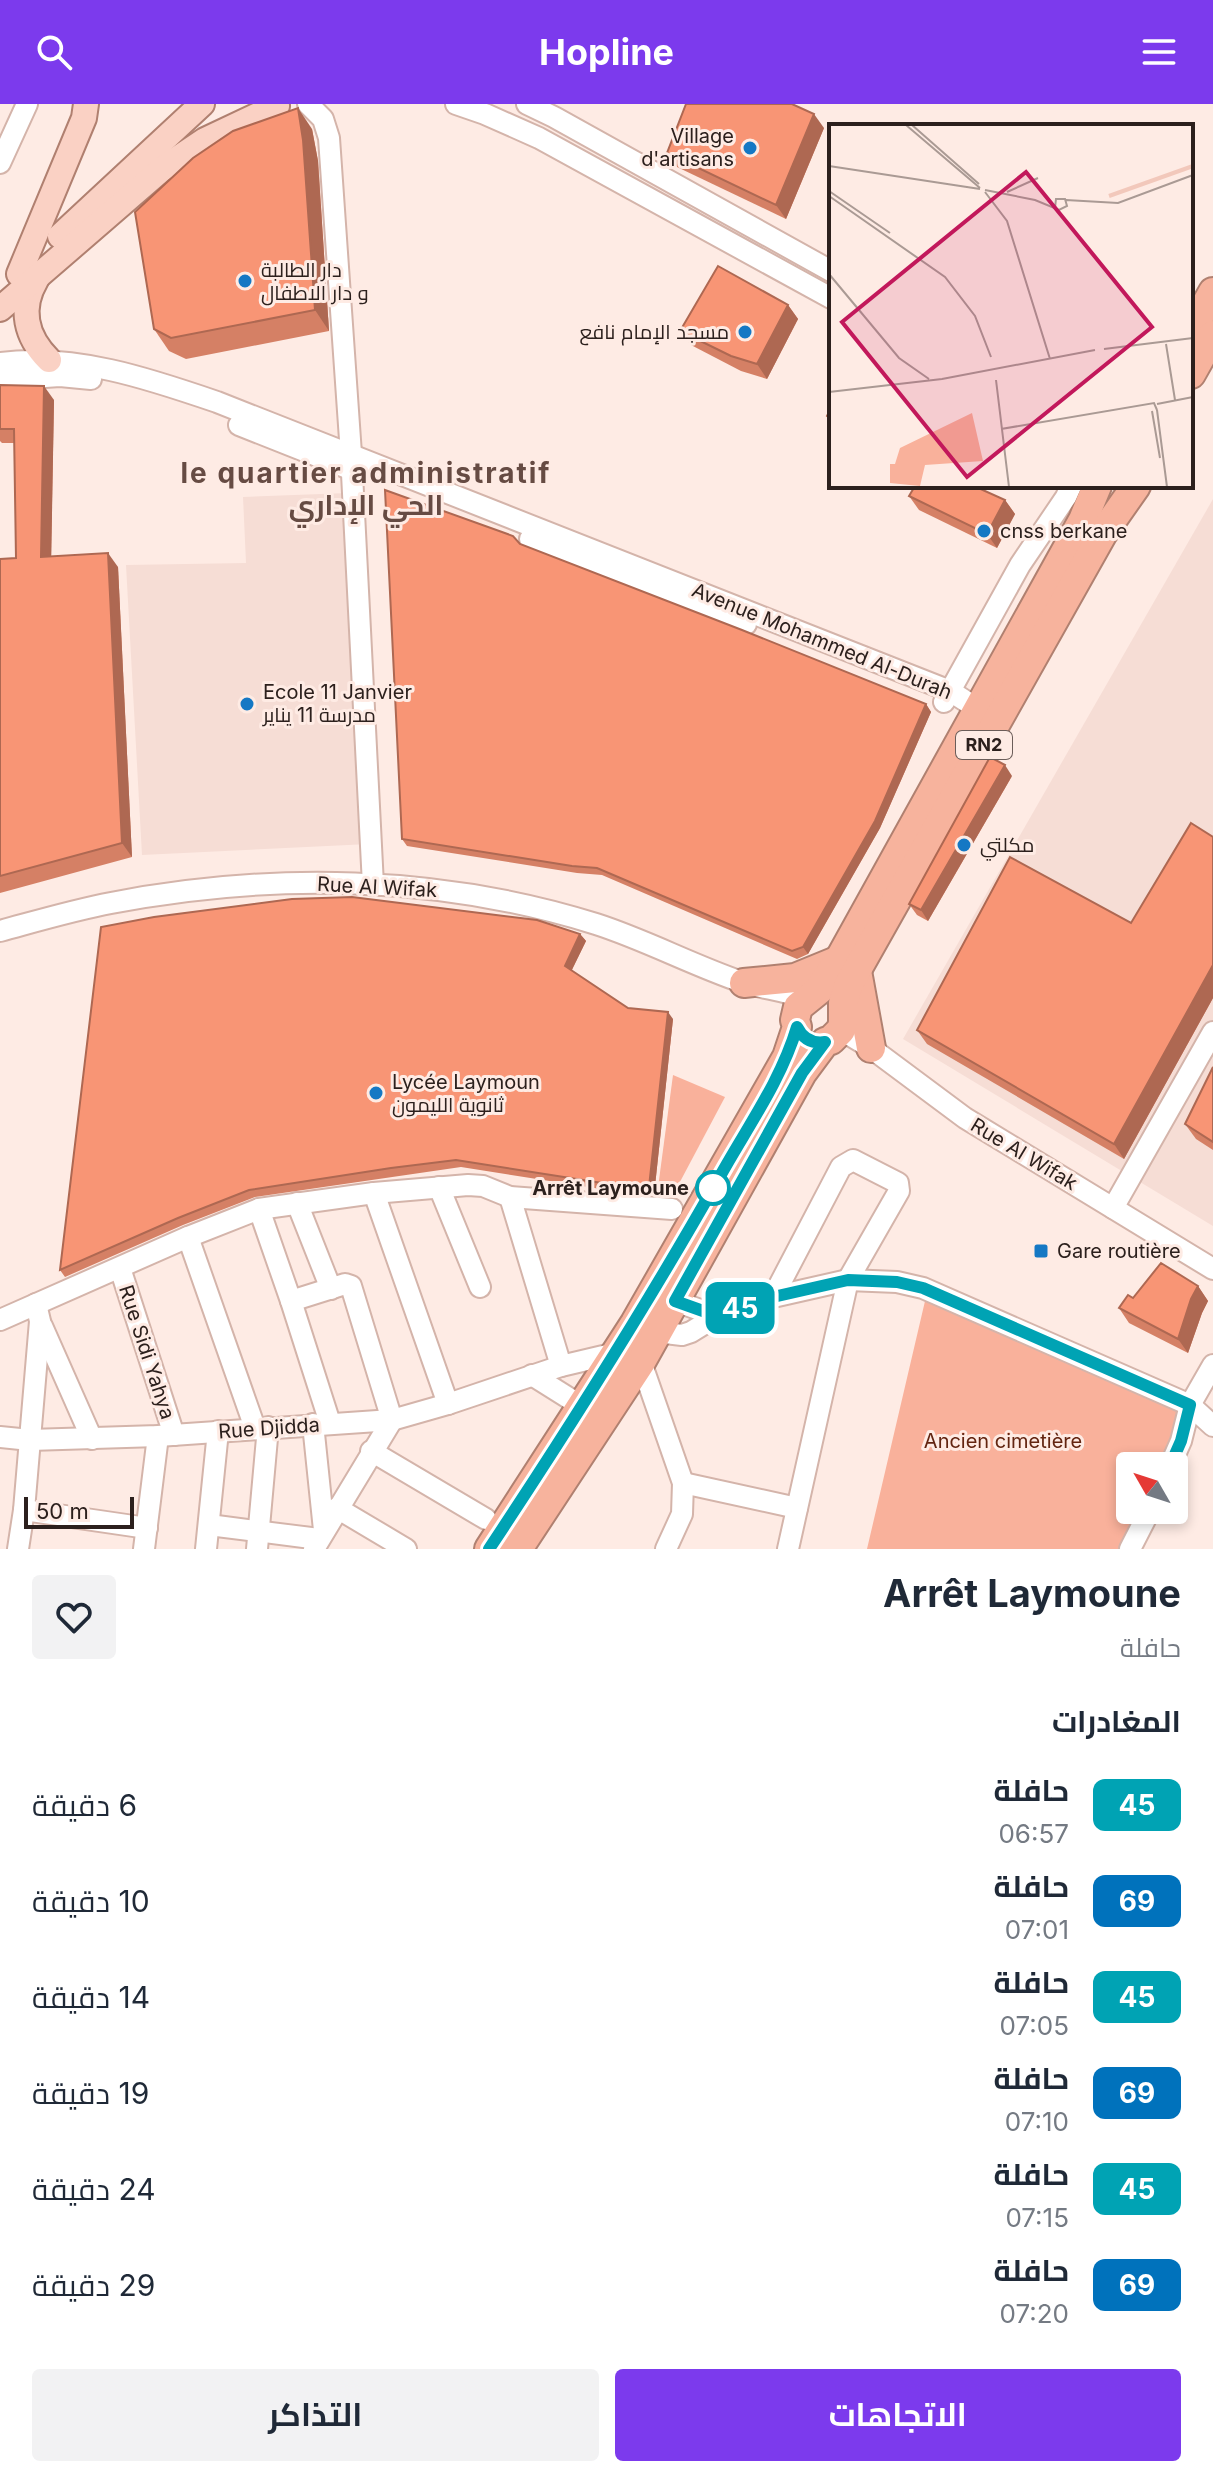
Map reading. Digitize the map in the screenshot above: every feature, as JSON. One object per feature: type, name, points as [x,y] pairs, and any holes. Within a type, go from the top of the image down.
[{"type":"highway","points":[[1193,327],[1213,292]]},
{"type":"highway","points":[[1193,370],[1213,335]]},
{"type":"highway","name":"RN2","points":[[489,1549],[583,1407],[657,1332],[802,1073],[836,1027],[847,990],[848,966],[978,709],[1083,520],[1096,488]]},
{"type":"highway","name":"RN2","points":[[518,1549],[628,1358],[654,1292],[780,1070],[803,1008],[848,966],[1103,533],[1135,488]]},
{"type":"highway","points":[[744,983],[795,978],[848,966],[871,1048]]},
{"type":"highway","points":[[831,997],[836,1027],[818,1043],[805,1038],[803,1008],[831,997]]},
{"type":"main road","points":[[49,360],[38,349],[26,320],[31,289],[29,274],[84,118],[86,104]]},
{"type":"main road","points":[[0,309],[29,274],[202,104]]},
{"type":"main road","points":[[0,291],[29,274],[162,169],[205,140],[278,105]]},
{"type":"street","points":[[0,163],[27,104]]},
{"type":"street","points":[[308,104],[323,119],[329,138],[352,462],[373,885]]},
{"type":"street","points":[[456,104],[499,119],[539,138],[829,297]]},
{"type":"street","points":[[527,104],[829,270]]},
{"type":"street","name":"Avenue Mohammed Al-Durah","points":[[0,363],[49,360],[110,369],[158,382],[217,402],[352,462]]},
{"type":"street","name":"Avenue Mohammed Al-Durah","points":[[0,380],[60,376],[106,381],[175,401],[352,462],[978,709]]},
{"type":"street","points":[[947,696],[1020,565],[1070,488]]},
{"type":"street","name":"Rue Al Wifak","points":[[0,931],[73,911],[184,891],[298,883],[430,889],[486,897],[596,924],[744,983],[790,992],[803,1008]]},
{"type":"street","name":"Rue Al Wifak","points":[[836,1027],[871,1048],[965,1118],[1213,1269]]},
{"type":"street","points":[[1113,1208],[1213,1032]]},
{"type":"street","points":[[773,1297],[844,1164],[853,1160],[894,1180],[900,1187],[848,1280],[788,1549]]},
{"type":"street","points":[[0,1320],[38,1312],[120,1268],[259,1209],[374,1193],[468,1185],[483,1186],[510,1197],[672,1209]]},
{"type":"street","points":[[439,1187],[480,1287]]},
{"type":"street","points":[[374,1193],[448,1404]]},
{"type":"street","points":[[510,1197],[561,1366]]},
{"type":"street","points":[[297,1203],[331,1289]]},
{"type":"street","points":[[259,1209],[291,1301],[322,1424],[319,1539]]},
{"type":"street","points":[[188,1237],[261,1428],[258,1540]]},
{"type":"street","name":"Rue Sidi Yahya","points":[[120,1268],[166,1436]]},
{"type":"street","points":[[657,1332],[682,1335],[717,1316],[773,1297],[848,1280],[897,1282],[923,1288],[1190,1405],[1213,1426]]},
{"type":"street","points":[[291,1301],[345,1284],[351,1286],[392,1420],[319,1539]]},
{"type":"street","points":[[675,1301],[717,1316]]},
{"type":"street","points":[[38,1312],[92,1439]]},
{"type":"street","points":[[18,1549],[30,1440],[38,1312]]},
{"type":"street","points":[[628,1358],[683,1483],[682,1514],[666,1549]]},
{"type":"street","name":"Rue Djidda","points":[[0,1437],[30,1440],[166,1436],[392,1420],[561,1366],[628,1358]]},
{"type":"street","points":[[1176,1452],[1190,1405],[1213,1365]]},
{"type":"street","points":[[532,1375],[583,1407]]},
{"type":"street","points":[[206,1549],[218,1431]]},
{"type":"street","points":[[144,1549],[166,1436]]},
{"type":"street","points":[[371,1451],[486,1519]]},
{"type":"street","points":[[683,1483],[797,1508]]},
{"type":"street","points":[[337,1508],[406,1549]]},
{"type":"street","points":[[24,1510],[147,1528]]},
{"type":"street","points":[[1130,1549],[1143,1524]]},
{"type":"street","points":[[209,1525],[258,1540],[319,1539]]},
{"type":"shaded area","name":"Ecole 11 Janvier مدرسة 11 يناير","points":[[348,493],[369,844],[142,855],[126,565],[246,563],[243,497]]},
{"type":"shaded area","points":[[1213,499],[1213,1226],[903,1039]]},
{"type":"green space","points":[[673,1075],[725,1097],[673,1195],[657,1195]]},
{"type":"green space","name":"Ancien cimetière","points":[[929,1284],[1199,1416],[1181,1452],[1116,1452],[1116,1524],[1145,1524],[1129,1549],[867,1549]]},
{"type":"building","name":"Village d'artisans","points":[[686,104],[792,104],[814,114],[776,205],[667,153]]},
{"type":"building","name":"دار الطالبة و دار الاطفال","points":[[298,108],[315,310],[171,338],[154,329],[135,212],[193,158],[233,131]]},
{"type":"building","name":"مسجد الإمام نافع","points":[[718,266],[788,305],[757,364],[731,356],[680,331]]},
{"type":"building","points":[[0,385],[44,386],[41,557],[108,553],[122,843],[0,876],[0,559],[16,558],[14,429],[0,429]]},
{"type":"building","name":"cnss berkane","points":[[914,488],[978,488],[1005,500],[987,534],[909,496]]},
{"type":"building","points":[[385,490],[513,536],[520,544],[926,704],[875,821],[803,947],[792,951],[597,868],[402,839]]},
{"type":"building","points":[[990,757],[1005,765],[921,910],[909,904]]},
{"type":"building","points":[[1191,823],[1213,837],[1213,965],[1114,1144],[917,1030],[1010,857],[1131,923]]},
{"type":"building","name":"Lycée Laymoun ثانوية الليمون","points":[[352,897],[537,920],[580,934],[565,966],[628,1008],[668,1012],[649,1187],[615,1185],[456,1160],[391,1168],[249,1190],[60,1270],[101,927],[292,899]]},
{"type":"building","points":[[1213,1067],[1213,1142],[1185,1124]]},
{"type":"building","points":[[1161,1263],[1198,1286],[1178,1339],[1119,1308],[1128,1295],[1133,1298]]},
{"type":"bus line","name":"45","points":[[489,1549],[654,1292],[780,1070],[797,1027],[800,1034],[811,1042],[825,1042],[802,1073],[675,1301],[717,1316],[773,1297],[848,1280],[897,1282],[923,1288],[1190,1405],[1176,1452]]},
{"type":"place","name":"Village d'artisans","points":[[750,148]]},
{"type":"place","name":"دار الطالبة و دار الاطفال","points":[[245,281]]},
{"type":"place","name":"مسجد الإمام نافع","points":[[745,332]]},
{"type":"place","name":"cnss berkane","points":[[984,531]]},
{"type":"place","name":"Ecole 11 Janvier مدرسة 11 يناير","points":[[247,704]]},
{"type":"place","name":"مكلتي","points":[[964,845]]},
{"type":"place","name":"Lycée Laymoun ثانوية الليمون","points":[[376,1093]]},
{"type":"place","name":"Arrêt Laymoune","points":[[713,1188]]},
{"type":"place","name":"Gare routière","points":[[1041,1251]]},
{"type":"district","name":"le quartier administratif الحي الإداري","points":[[366,489]]}]
